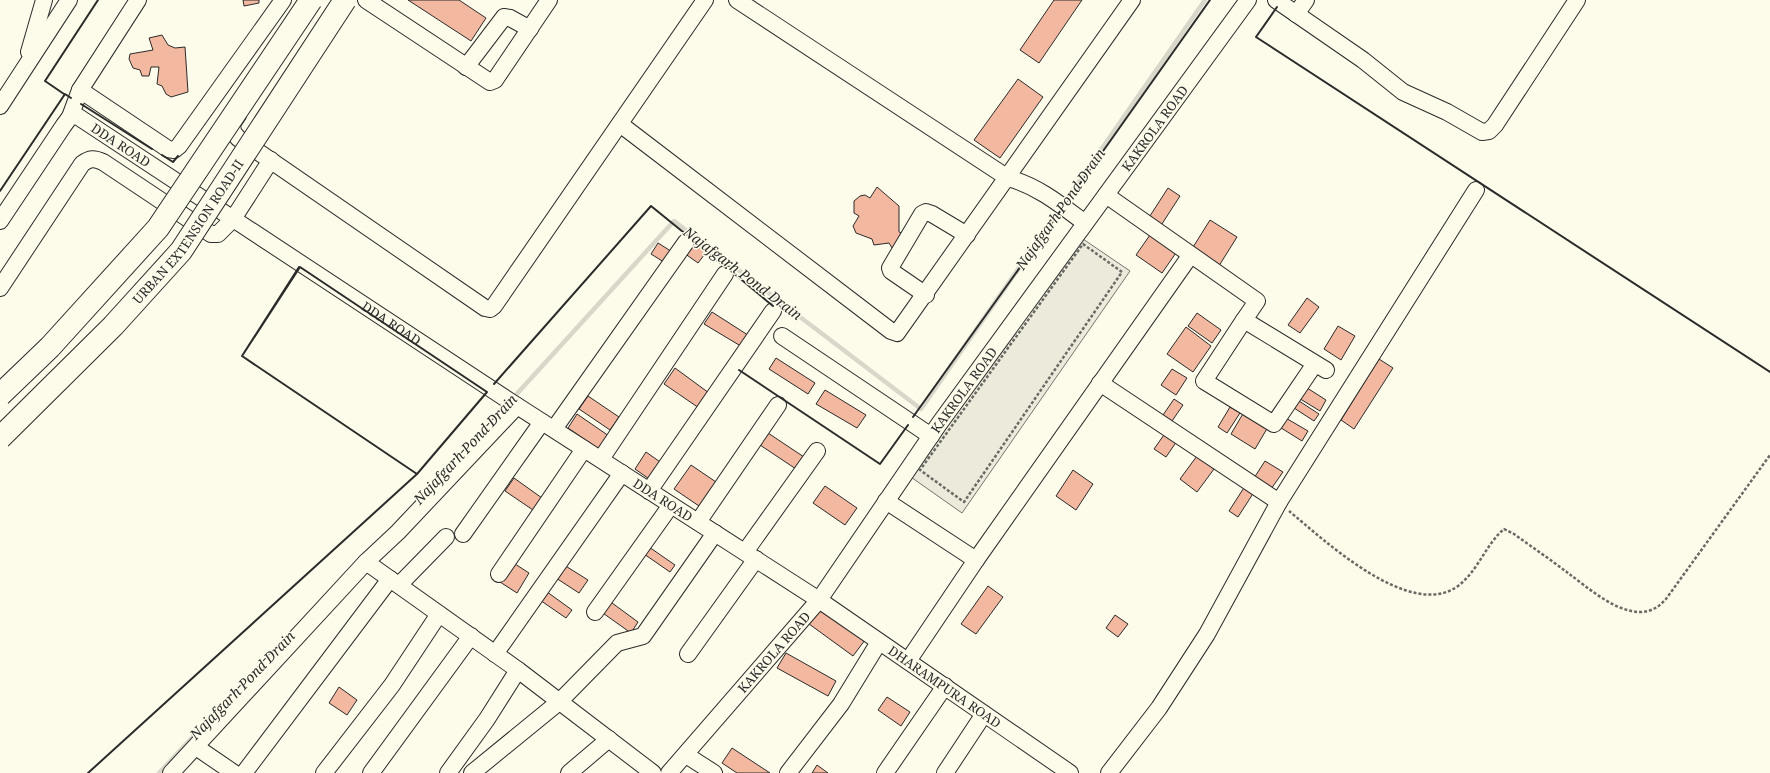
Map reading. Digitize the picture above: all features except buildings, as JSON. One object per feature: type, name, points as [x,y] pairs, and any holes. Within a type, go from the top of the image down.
[{"type":"highway","name":"URBAN EXTENSION ROAD-II","points":[[0,395],[50,346],[158,228],[311,0]]},
{"type":"highway","name":"URBAN EXTENSION ROAD-II","points":[[0,438],[113,326],[180,251],[345,0]]},
{"type":"street","points":[[23,70],[44,0]]},
{"type":"street","points":[[0,106],[69,0]]},
{"type":"street","points":[[0,221],[70,117],[80,90],[138,0]]},
{"type":"street","points":[[80,90],[168,149],[174,150],[179,146],[283,0]]},
{"type":"street","points":[[319,0],[232,124],[233,132],[238,138],[479,303],[490,309],[494,306],[705,0]]},
{"type":"street","points":[[366,0],[490,82],[495,80],[549,0]]},
{"type":"street","points":[[737,0],[1008,178],[1021,182],[1049,196],[1085,223]]},
{"type":"street","points":[[620,124],[891,331],[897,333],[901,330],[926,295],[1132,0]]},
{"type":"street","name":"KAKROLA ROAD","points":[[669,773],[819,600],[931,436],[1248,0]]},
{"type":"street","points":[[1276,0],[1363,60],[1403,92],[1447,112],[1482,132],[1489,131],[1494,125],[1577,0]]},
{"type":"street","points":[[1296,14],[1306,0]]},
{"type":"street","points":[[466,67],[504,17],[510,18],[530,29]]},
{"type":"street","name":"DDA ROAD","points":[[70,117],[77,116],[510,401],[819,600]]},
{"type":"street","points":[[0,288],[82,164],[88,160],[96,158],[211,234],[218,234],[233,219],[271,160]]},
{"type":"street","points":[[1109,773],[1159,708],[1207,634],[1279,502],[1476,190]]},
{"type":"street","points":[[1106,195],[1190,256],[1212,269],[1257,301],[1244,320],[1204,381],[1274,424],[1320,367],[1244,320]]},
{"type":"street","points":[[926,295],[891,271],[890,268],[922,214],[926,212],[932,214],[967,235]]},
{"type":"street","points":[[463,534],[548,425],[686,242]]},
{"type":"street","points":[[908,661],[976,560],[1190,256]]},
{"type":"street","points":[[601,459],[725,274]]},
{"type":"street","points":[[649,491],[773,311]]},
{"type":"street","points":[[782,336],[931,436]]},
{"type":"street","points":[[1100,383],[1279,502]]},
{"type":"street","points":[[171,773],[366,562],[398,532],[510,401]]},
{"type":"street","points":[[698,522],[778,405]]},
{"type":"street","points":[[498,574],[584,449]]},
{"type":"street","points":[[688,654],[817,451]]},
{"type":"street","points":[[495,654],[622,473]]},
{"type":"street","points":[[886,501],[976,560]]},
{"type":"street","points":[[595,612],[671,505]]},
{"type":"street","points":[[472,773],[559,702],[617,643],[643,636],[715,533]]},
{"type":"street","points":[[244,773],[394,582],[446,537]]},
{"type":"street","points":[[366,562],[518,670],[653,773]]},
{"type":"street","name":"DHARAMPURA ROAD","points":[[819,600],[984,714],[1050,767],[1070,773]]},
{"type":"street","points":[[324,773],[392,685],[439,614]]},
{"type":"street","points":[[370,773],[471,636]]},
{"type":"street","points":[[788,773],[841,704],[880,642]]},
{"type":"street","points":[[448,773],[487,719],[518,670]]},
{"type":"street","points":[[885,773],[945,686]]},
{"type":"street","points":[[945,773],[984,714]]},
{"type":"street","points":[[569,773],[609,739]]},
{"type":"street","points":[[196,747],[212,767],[234,773]]},
{"type":"street","points":[[686,755],[714,773]]},
{"type":"path","points":[[1083,244],[1122,272],[964,502],[920,470],[1083,244]]},
{"type":"path","points":[[1279,502],[1335,550],[1369,572],[1407,591],[1427,595],[1442,594],[1457,586],[1474,570],[1504,529],[1520,538],[1587,588],[1620,607],[1639,612],[1650,611],[1659,607],[1666,599],[1770,455]]},
{"type":"shaded area","points":[[1083,239],[1130,271],[962,513],[908,475]]},
{"type":"waterway","name":"Najafgarh Pond Drain","points":[[494,419],[674,221],[921,409],[1205,0]]},
{"type":"waterway","name":"Najafgarh Pond Drain","points":[[159,773],[230,697]]},
{"type":"wall","points":[[64,94],[45,81],[98,0]]},
{"type":"wall","points":[[1067,202],[1210,0]]},
{"type":"wall","points":[[1277,7],[1256,37],[1770,372]]},
{"type":"wall","points":[[0,191],[65,94],[71,98]]},
{"type":"wall","points":[[81,104],[152,149]]},
{"type":"wall","points":[[162,155],[173,162],[178,156]]},
{"type":"wall","points":[[494,384],[651,206],[688,236]]},
{"type":"wall","points":[[913,417],[1061,210]]},
{"type":"wall","points":[[705,250],[726,268]]},
{"type":"wall","points":[[88,773],[417,474],[242,356],[299,267]]},
{"type":"wall","points":[[300,267],[487,392],[417,474],[242,356],[300,267]]},
{"type":"wall","points":[[731,271],[773,306]]},
{"type":"wall","points":[[739,370],[880,464],[908,425]]}]
